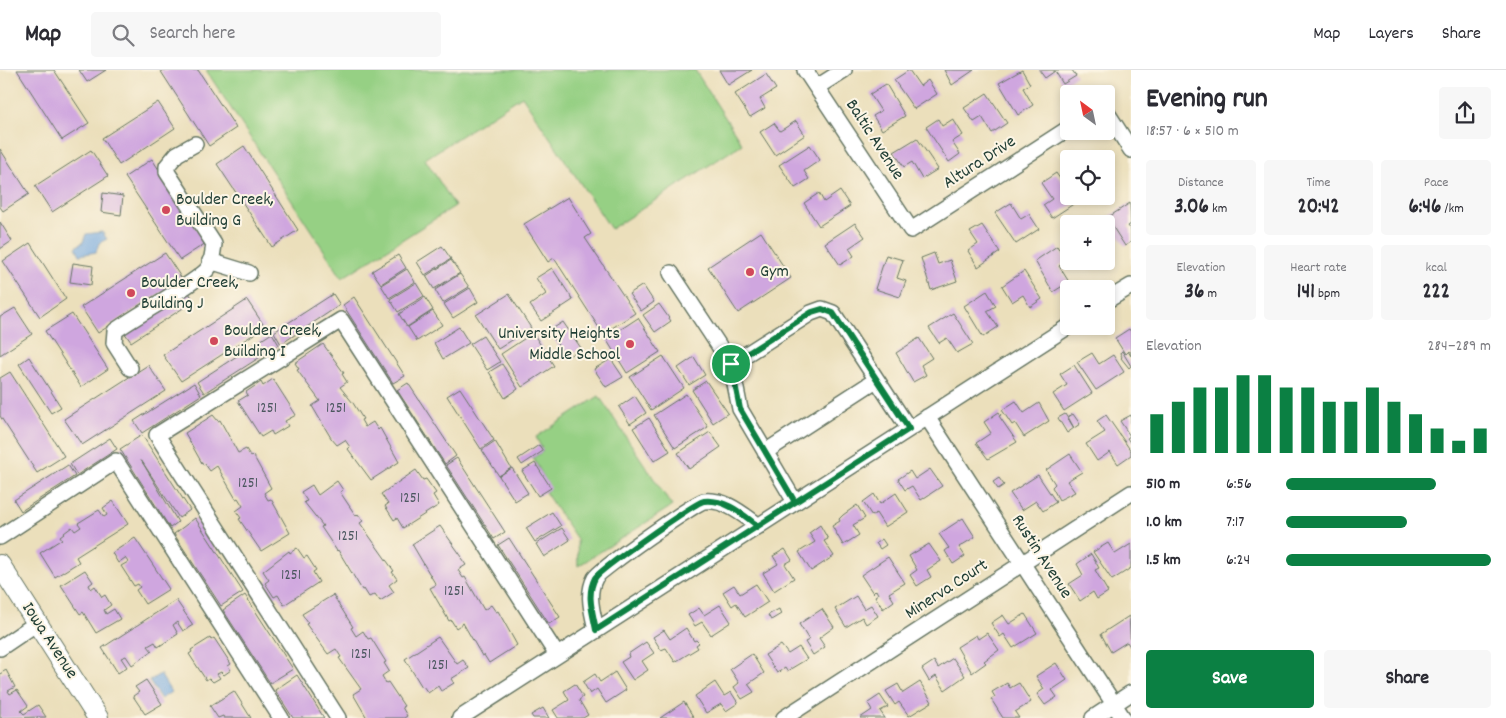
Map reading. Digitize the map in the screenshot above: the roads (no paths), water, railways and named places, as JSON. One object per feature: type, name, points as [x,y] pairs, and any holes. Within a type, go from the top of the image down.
[{"type":"main road","name":"Iowa Avenue","points":[[0,565],[98,718]]},
{"type":"street","name":"Baltic Avenue","points":[[806,70],[912,230]]},
{"type":"street","points":[[817,87],[844,70]]},
{"type":"street","points":[[1115,125],[1131,150]]},
{"type":"street","name":"Altura Drive","points":[[912,230],[1060,134]]},
{"type":"street","points":[[130,368],[114,343],[115,332],[127,321],[197,278],[209,268],[214,244],[168,172],[167,166],[177,154],[195,144]]},
{"type":"street","points":[[210,262],[250,273]]},
{"type":"street","points":[[671,272],[731,364],[740,409],[795,502]]},
{"type":"street","points":[[1115,296],[1131,286]]},
{"type":"street","points":[[731,364],[812,312],[822,309],[833,313],[909,429]]},
{"type":"street","points":[[338,718],[157,435],[341,320],[558,655]]},
{"type":"street","points":[[460,718],[476,714],[596,630],[1060,332]]},
{"type":"street","points":[[765,452],[876,380]]},
{"type":"street","name":"Rustin Avenue","points":[[927,417],[1123,718]]},
{"type":"street","points":[[0,537],[116,461],[281,718]]},
{"type":"street","name":"Minerva Court","points":[[784,718],[1131,493]]},
{"type":"street","points":[[596,630],[589,593],[596,576],[623,555],[702,501],[725,503],[758,526]]},
{"type":"street","points":[[0,648],[37,623]]},
{"type":"street","points":[[1092,718],[1131,693]]},
{"type":"water","points":[[102,232],[107,239],[99,243],[96,252],[80,255],[76,247],[83,242],[86,234]]},
{"type":"water","points":[[160,674],[171,692],[161,699],[149,681]]},
{"type":"place","name":"Boulder Creek, Building G","points":[[166,210]]},
{"type":"place","name":"Gym","points":[[750,272]]},
{"type":"place","name":"Boulder Creek, Building J","points":[[131,293]]},
{"type":"place","name":"Boulder Creek, Building I","points":[[214,341]]},
{"type":"place","name":"University Heights Middle School","points":[[630,344]]}]
